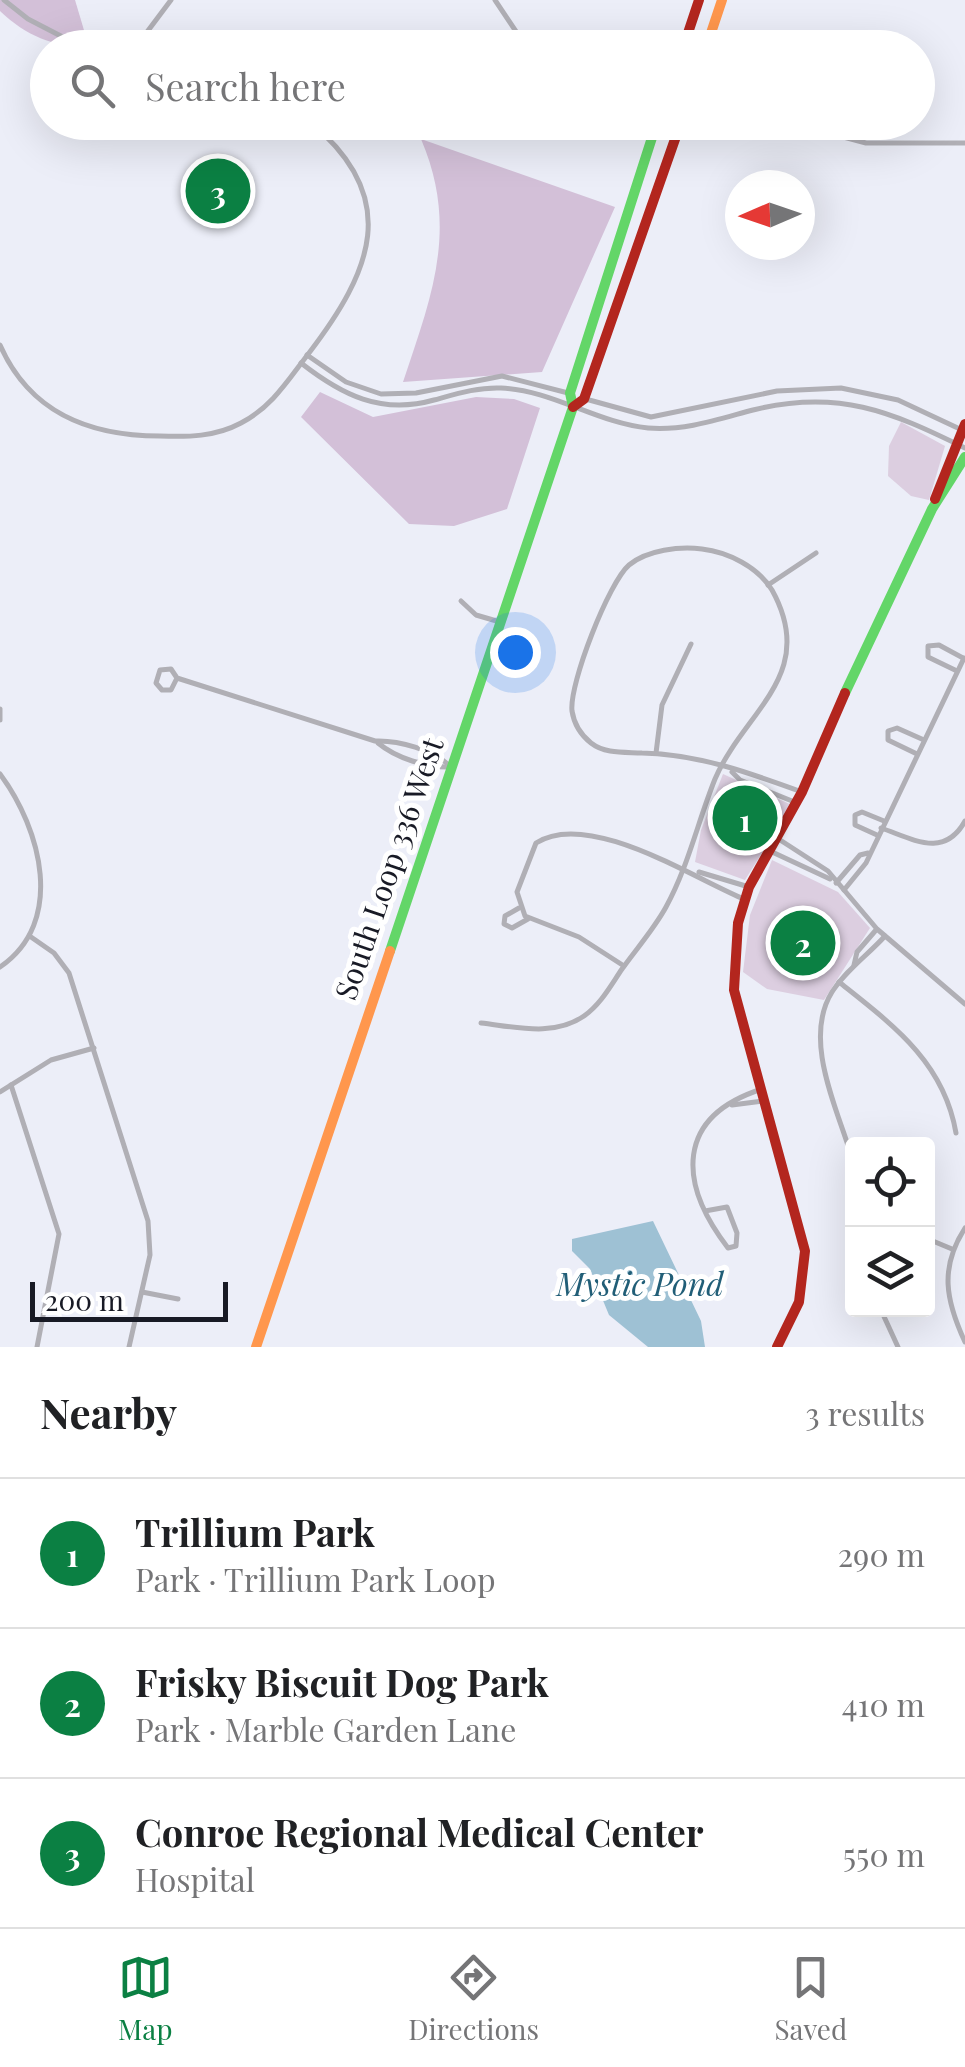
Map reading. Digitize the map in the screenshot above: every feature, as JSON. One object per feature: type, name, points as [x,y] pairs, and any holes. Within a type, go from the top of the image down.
[{"type":"main road","points":[[689,30],[699,0]]},
{"type":"main road","points":[[712,30],[722,0]]},
{"type":"main road","points":[[652,140],[570,393],[573,408],[584,399],[675,140]]},
{"type":"main road","name":"South Loop 336 West","points":[[256,1347],[573,408]]},
{"type":"main road","points":[[777,1347],[789,1333],[804,1290],[805,1252],[734,990],[733,956],[744,899],[799,798],[849,679],[961,446],[964,428]]},
{"type":"main road","points":[[932,510],[965,457]]},
{"type":"street","points":[[4,0],[49,30]]},
{"type":"street","points":[[148,30],[171,0]]},
{"type":"street","points":[[496,0],[515,30]]},
{"type":"street","points":[[0,345],[16,375],[40,402],[82,426],[115,435],[192,436],[224,430],[265,408],[354,290],[367,235],[356,177],[330,140]]},
{"type":"street","points":[[855,140],[965,143]]},
{"type":"street","points":[[308,355],[346,382],[381,394],[416,394],[475,378],[515,377],[651,417],[777,391],[821,387],[898,400],[964,428]]},
{"type":"street","points":[[301,363],[342,392],[379,405],[420,404],[477,389],[519,390],[631,425],[660,428],[716,422],[787,404],[838,401],[888,413],[961,446]]},
{"type":"street","points":[[475,378],[477,389]]},
{"type":"street","points":[[481,1023],[542,1030],[568,1024],[594,1008],[667,905],[721,766],[775,691],[785,666],[786,631],[768,585],[727,555],[686,548],[640,558],[615,581],[573,694],[574,718],[583,735],[604,750],[682,754],[721,766],[799,798]]},
{"type":"street","points":[[768,585],[816,552]]},
{"type":"street","points":[[462,601],[476,615],[500,622]]},
{"type":"street","points":[[656,753],[662,704],[691,644]]},
{"type":"street","points":[[844,890],[866,862],[868,853],[878,836],[917,754],[958,671],[964,658],[930,644],[926,649],[928,657],[958,671]]},
{"type":"street","points":[[177,678],[171,690],[162,690],[156,683],[157,674],[166,668],[177,678],[376,741],[389,740],[440,757],[451,767]]},
{"type":"street","points":[[0,709],[0,720]]},
{"type":"street","points":[[917,754],[888,740],[888,732],[897,728],[924,740]]},
{"type":"street","points":[[376,741],[387,751],[435,768],[451,767]]},
{"type":"street","points":[[730,770],[740,780],[799,798]]},
{"type":"street","points":[[0,774],[22,814],[42,879],[41,906],[32,936],[0,967]]},
{"type":"street","points":[[878,836],[856,825],[855,815],[862,812],[933,845],[953,837],[965,821]]},
{"type":"street","points":[[624,966],[579,938],[528,919],[517,892],[530,850],[555,834],[599,840],[748,887]]},
{"type":"street","points":[[777,838],[828,871],[833,881]]},
{"type":"street","points":[[770,851],[833,881],[877,929],[965,1004]]},
{"type":"street","points":[[833,881],[868,853]]},
{"type":"street","points":[[696,872],[712,886],[744,899]]},
{"type":"street","points":[[520,907],[506,916],[504,924],[512,928],[528,919]]},
{"type":"street","points":[[854,965],[857,952],[877,929]]},
{"type":"street","points":[[32,936],[54,953],[70,973],[148,1221],[150,1255],[129,1347]]},
{"type":"street","points":[[846,1137],[820,1042],[827,1001],[854,965],[885,936]]},
{"type":"street","points":[[839,982],[922,1053],[948,1094],[956,1134]]},
{"type":"street","points":[[0,1092],[52,1060],[94,1048]]},
{"type":"street","points":[[11,1085],[59,1234],[36,1347]]},
{"type":"street","points":[[732,1105],[742,1095],[764,1095]]},
{"type":"street","points":[[705,1210],[726,1207],[738,1233],[736,1246],[728,1248],[705,1210],[694,1186],[698,1136],[706,1120],[732,1105],[764,1095]]},
{"type":"street","points":[[965,1228],[952,1249],[947,1294],[965,1340]]},
{"type":"street","points":[[935,1242],[952,1249]]},
{"type":"street","points":[[142,1292],[178,1298]]},
{"type":"street","points":[[884,1317],[898,1347]]},
{"type":"shaded area","points":[[0,0],[75,0],[84,30],[30,33],[0,11]]},
{"type":"shaded area","points":[[421,140],[615,207],[542,372],[403,382],[437,261],[440,232],[432,171]]},
{"type":"shaded area","points":[[320,392],[373,417],[476,397],[514,399],[540,408],[507,509],[454,526],[409,524],[301,417]]},
{"type":"shaded area","points":[[901,422],[945,446],[929,500],[911,496],[888,476],[889,446]]},
{"type":"shaded area","points":[[723,774],[792,805],[745,880],[695,862],[701,830]]},
{"type":"shaded area","points":[[772,860],[838,892],[870,928],[824,1000],[767,989],[743,972],[750,915]]},
{"type":"water","name":"Mystic Pond","points":[[653,1221],[701,1321],[705,1347],[648,1347],[609,1315],[590,1269],[572,1251],[572,1239]]},
{"type":"traffic: fast","points":[[390,951],[573,407],[570,393],[651,140]]},
{"type":"traffic: fast","points":[[845,693],[932,509],[965,457]]},
{"type":"traffic: slow","points":[[712,30],[722,0]]},
{"type":"traffic: slow","points":[[256,1347],[390,951]]},
{"type":"traffic: jam","points":[[689,30],[699,0]]},
{"type":"traffic: jam","points":[[573,407],[584,399],[675,140]]},
{"type":"traffic: jam","points":[[935,499],[965,424]]},
{"type":"traffic: jam","points":[[777,1347],[799,1302],[805,1251],[734,990],[738,923],[749,887],[802,792],[845,693]]},
{"type":"place","name":"Conroe Regional Medical Center","points":[[218,191]]},
{"type":"place","name":"Trillium Park","points":[[745,818]]},
{"type":"place","name":"Frisky Biscuit Dog Park","points":[[803,943]]}]
